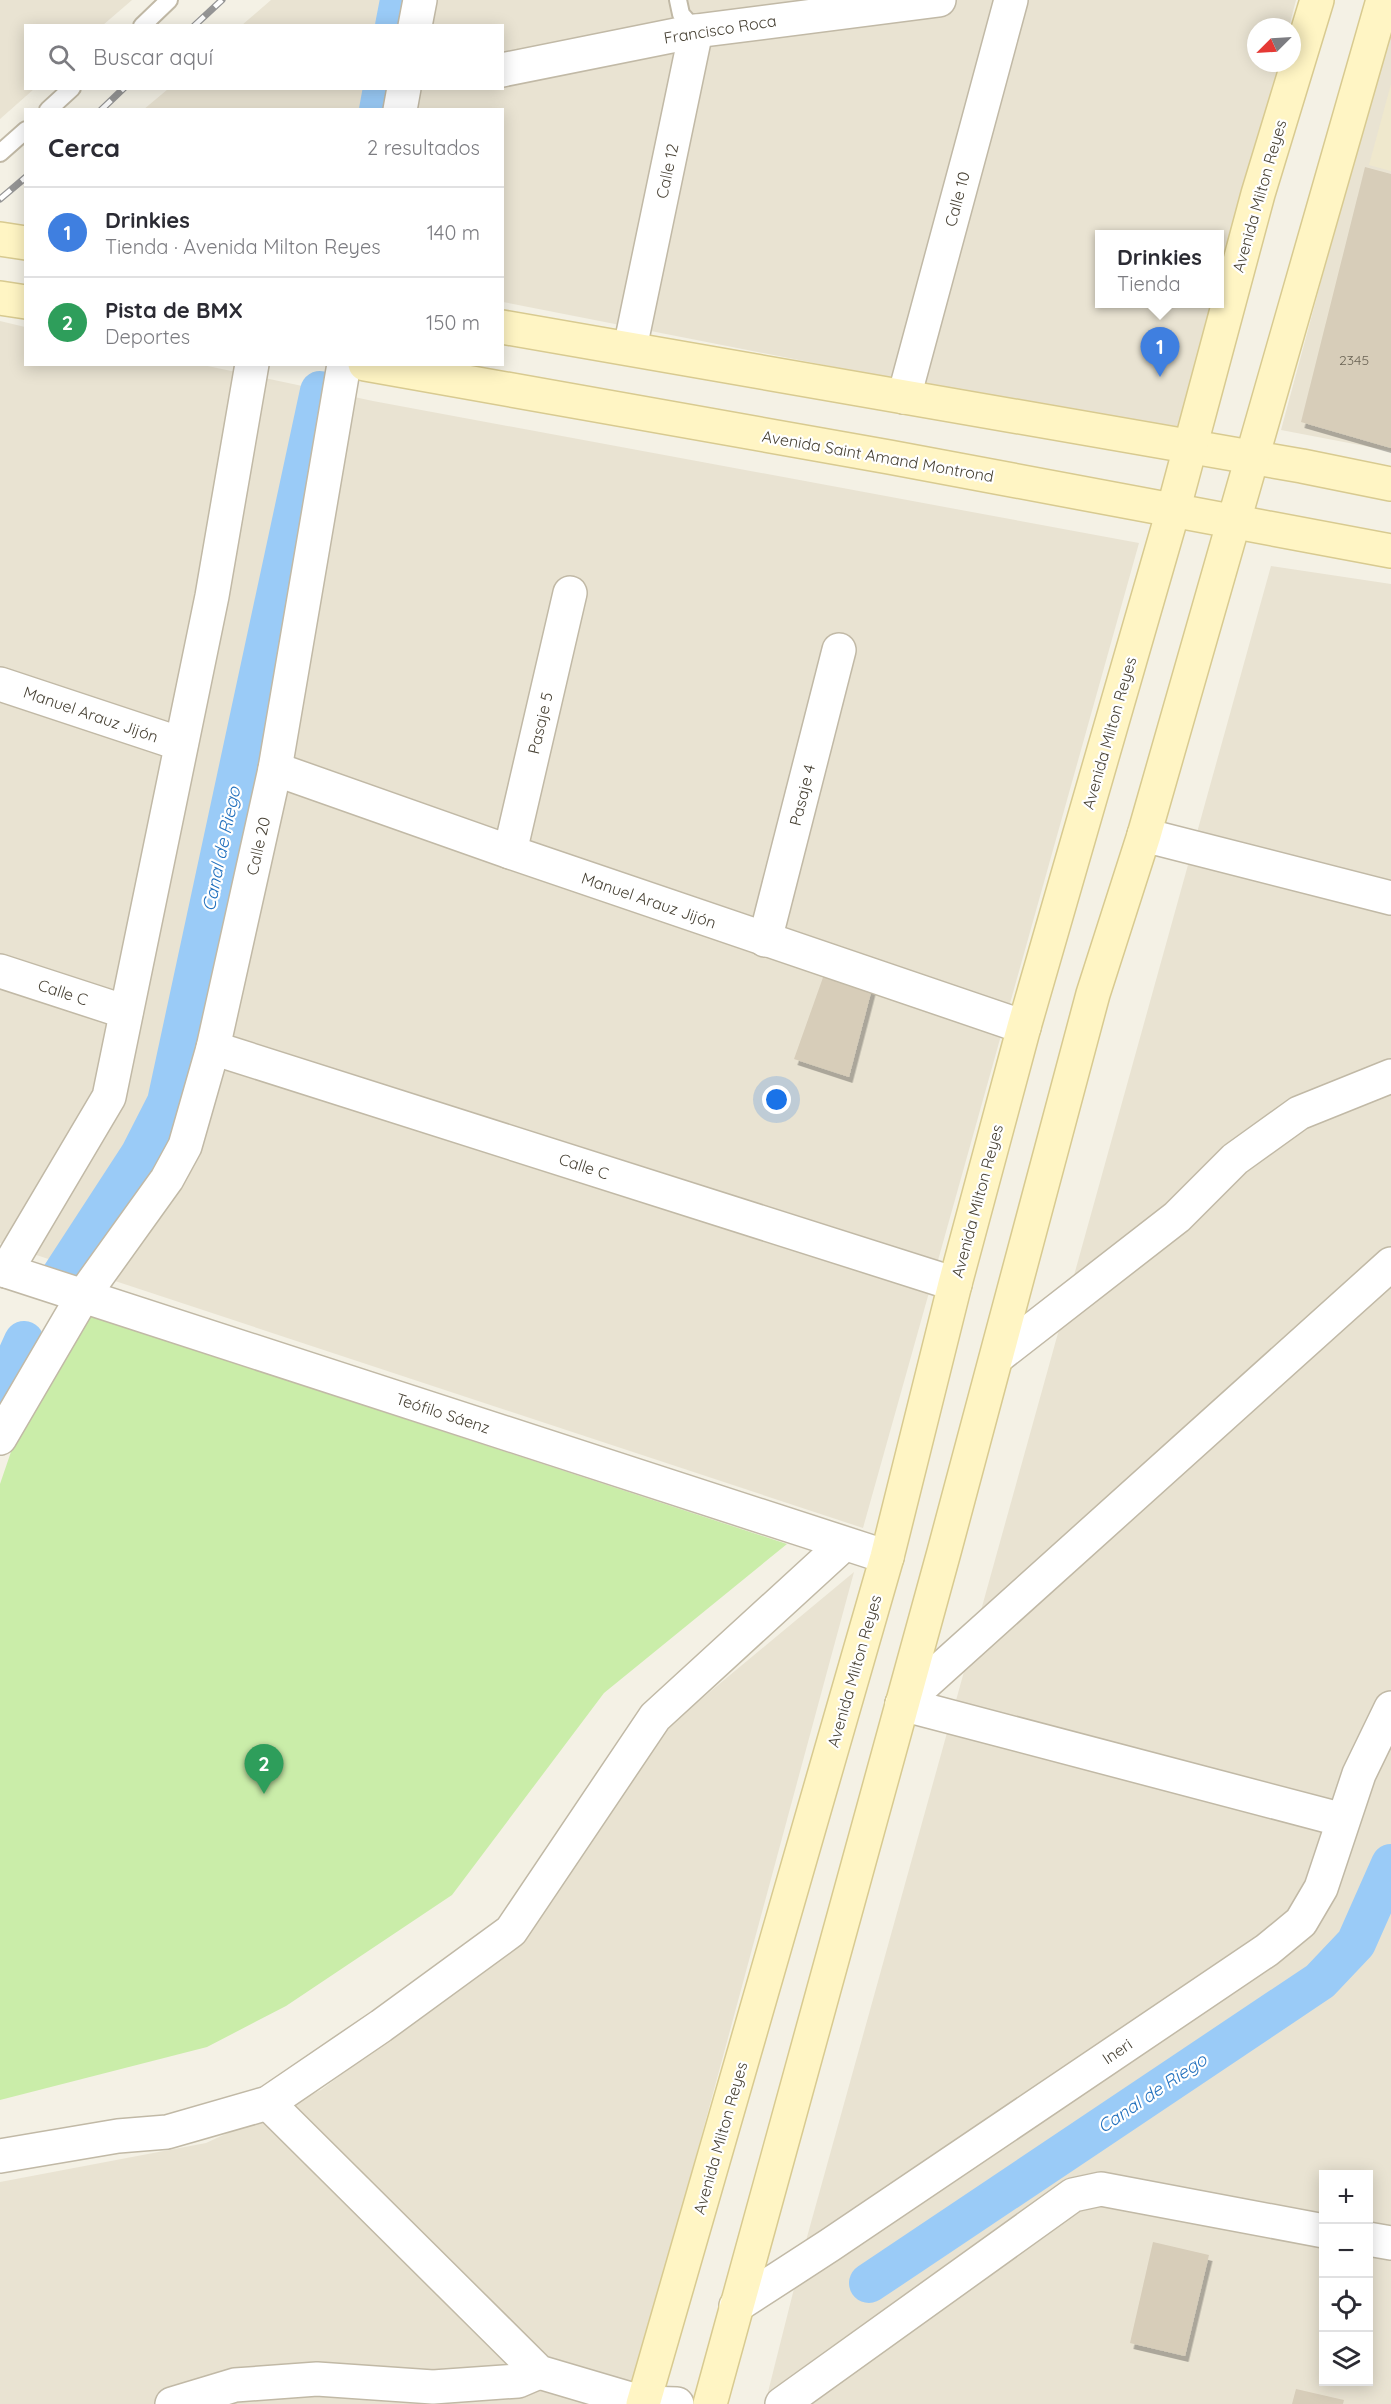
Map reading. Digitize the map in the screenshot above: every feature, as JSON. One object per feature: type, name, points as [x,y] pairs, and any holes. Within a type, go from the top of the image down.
[{"type":"street","points":[[415,24],[420,0]]},
{"type":"street","name":"Francisco Roca","points":[[504,70],[696,31],[939,0]]},
{"type":"street","name":"Calle 10","points":[[904,397],[1011,0]]},
{"type":"street","name":"Avenida Milton Reyes","points":[[644,2403],[887,1557],[955,1284],[1024,1027],[1173,511],[1258,194],[1317,0]]},
{"type":"street","points":[[710,2404],[1094,994],[1144,836],[1383,0]]},
{"type":"street","name":"Calle 12","points":[[630,348],[696,31]]},
{"type":"street","points":[[0,239],[24,243]]},
{"type":"street","points":[[0,298],[24,302]]},
{"type":"street","points":[[504,327],[1391,484]]},
{"type":"street","points":[[3,1270],[109,1097],[212,596],[252,366]]},
{"type":"street","name":"Calle 20","points":[[0,1438],[83,1296],[166,1179],[185,1146],[213,1048],[275,769],[344,366]]},
{"type":"street","name":"Avenida Saint Amand Montrond","points":[[376,366],[889,457],[1391,551]]},
{"type":"street","name":"Pasaje 5","points":[[510,852],[570,593]]},
{"type":"street","name":"Pasaje 4","points":[[765,940],[839,650]]},
{"type":"street","name":"Manuel Arauz Jijón","points":[[0,684],[181,744]]},
{"type":"street","name":"Manuel Arauz Jijón","points":[[275,769],[765,940],[1024,1027]]},
{"type":"street","points":[[1144,836],[1391,898]]},
{"type":"street","name":"Calle C","points":[[0,971],[126,1012]]},
{"type":"street","name":"Calle C","points":[[213,1048],[955,1284]]},
{"type":"street","points":[[997,1357],[1177,1217],[1235,1159],[1290,1119],[1299,1113],[1391,1076]]},
{"type":"street","points":[[902,1704],[1391,1264]]},
{"type":"street","name":"Teófilo Sáenz","points":[[3,1270],[887,1557]]},
{"type":"street","points":[[0,2156],[118,2136],[168,2132],[268,2103],[381,2026],[511,1931],[655,1717],[844,1544]]},
{"type":"street","points":[[902,1704],[1343,1820]]},
{"type":"street","name":"Ineri","points":[[736,2306],[830,2246],[1267,1950],[1301,1922],[1321,1888],[1359,1774],[1391,1708]]},
{"type":"street","points":[[268,2103],[539,2372],[644,2403],[677,2404]]},
{"type":"street","points":[[782,2404],[1073,2195],[1101,2189],[1319,2230]]},
{"type":"street","points":[[1373,2240],[1391,2243]]},
{"type":"street","points":[[172,2404],[236,2385],[317,2379],[433,2387],[518,2381],[539,2372]]},
{"type":"lane","points":[[144,24],[169,0]]},
{"type":"lane","points":[[678,0],[681,14],[696,31]]},
{"type":"lane","points":[[50,108],[70,90]]},
{"type":"lane","points":[[0,153],[24,132]]},
{"type":"shaded area","points":[[0,0],[132,0],[104,24],[24,24],[24,90],[33,90],[0,119]]},
{"type":"shaded area","points":[[271,0],[1296,0],[1291,18],[1247,18],[1247,72],[1278,72],[1224,273],[1224,230],[1095,230],[1095,308],[1215,308],[1181,435],[504,302],[504,108],[145,108],[167,90],[504,90],[504,24],[243,24]]},
{"type":"shaded area","points":[[1391,22],[1391,451],[1281,430]]},
{"type":"shaded area","points":[[1391,84],[1391,171],[1369,165]]},
{"type":"shaded area","points":[[0,321],[24,327],[24,366],[208,366],[373,401],[1139,543],[863,1528],[0,1243]]},
{"type":"shaded area","points":[[1271,566],[1391,584],[1391,2404],[765,2404],[807,2237]]},
{"type":"shaded area","points":[[854,1572],[629,2404],[0,2404],[0,2182],[206,2143],[321,2090],[526,1936],[652,1740]]},
{"type":"green space","points":[[91,1316],[787,1544],[604,1693],[452,1895],[286,2006],[207,2047],[0,2100],[0,1484],[13,1446]]},
{"type":"building","points":[[1365,167],[1391,174],[1391,448],[1301,422]]},
{"type":"building","points":[[826,969],[873,985],[849,1077],[794,1059]]},
{"type":"building","points":[[1153,2242],[1209,2255],[1185,2356],[1130,2343]]},
{"type":"building","points":[[1296,2389],[1344,2400],[1343,2404],[1292,2404]]},
{"type":"waterway","name":"Canal de Riego","points":[[395,24],[400,0]]},
{"type":"waterway","name":"Canal de Riego","points":[[379,108],[383,90]]},
{"type":"waterway","name":"Canal de Riego","points":[[58,1281],[140,1155],[167,1102],[320,391]]},
{"type":"waterway","name":"Canal de Riego","points":[[0,1394],[24,1341]]},
{"type":"waterway","name":"Canal de Riego","points":[[869,2283],[1320,1981],[1356,1943],[1391,1864]]},
{"type":"railway","points":[[196,24],[222,0]]},
{"type":"railway","points":[[103,108],[122,90]]},
{"type":"railway","points":[[0,199],[24,179]]},
{"type":"place","name":"Drinkies","points":[[1160,377]]},
{"type":"place","name":"Pista de BMX","points":[[264,1794]]}]
